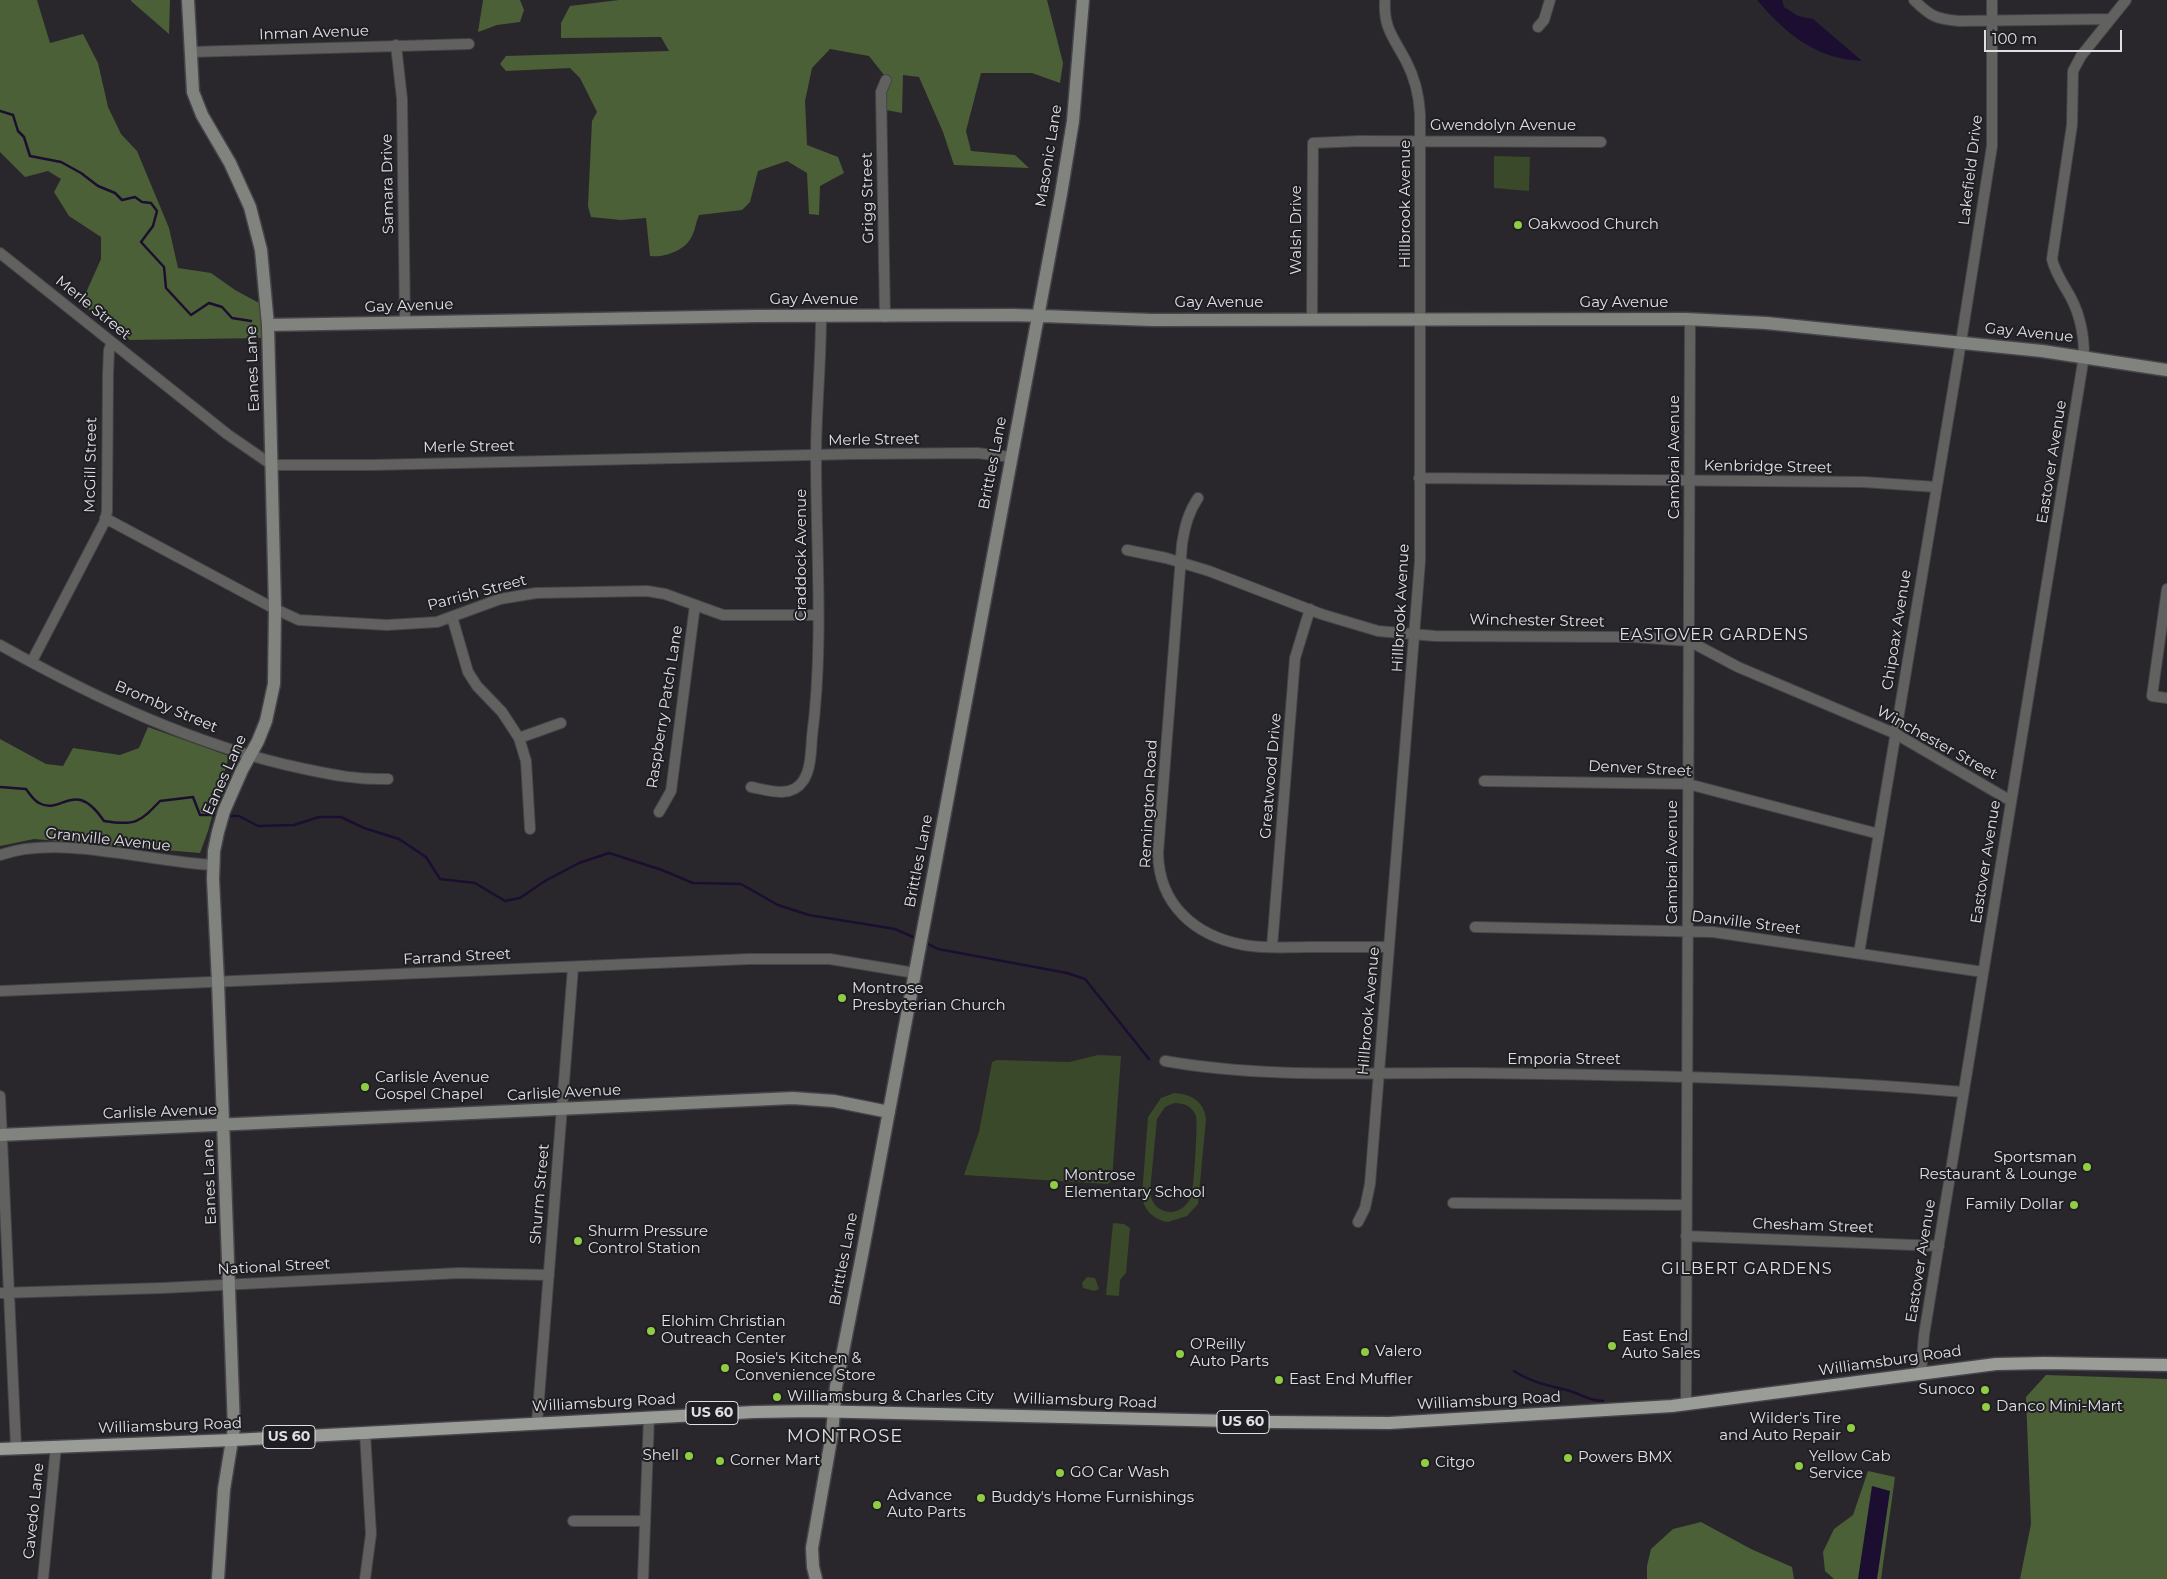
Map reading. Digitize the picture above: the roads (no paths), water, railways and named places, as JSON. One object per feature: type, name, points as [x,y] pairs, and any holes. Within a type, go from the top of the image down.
[{"type":"main road","name":"Williamsburg Road","points":[[0,1449],[233,1440],[745,1412],[833,1412],[1370,1423],[1516,1416],[1686,1404],[1921,1373],[2013,1364],[2167,1365]]},
{"type":"street","name":"Eanes Lane","points":[[188,0],[191,77],[195,98],[202,115],[239,182],[254,222],[261,250],[268,325],[272,465],[275,661],[270,706],[258,741],[249,756],[224,811],[218,832],[213,865],[230,1283],[233,1440],[224,1489],[218,1579]]},
{"type":"street","name":"Masonic Lane","points":[[1037,316],[1073,121],[1082,0]]},
{"type":"street","name":"Hillbrook Avenue","points":[[1358,1222],[1365,1208],[1370,1184],[1420,561],[1420,114],[1417,88],[1407,62],[1389,31],[1384,14],[1385,0]]},
{"type":"street","points":[[1538,27],[1544,20],[1550,0]]},
{"type":"street","points":[[1914,0],[1929,15],[1940,20],[2110,19]]},
{"type":"street","name":"Lakefield Drive","points":[[1962,342],[1992,146],[1992,0]]},
{"type":"street","name":"Eastover Avenue","points":[[1921,1373],[1924,1335],[2084,356],[2082,326],[2077,310],[2053,264],[2052,250],[2070,145],[2073,71],[2081,56],[2126,0]]},
{"type":"street","name":"Inman Avenue","points":[[190,52],[469,44]]},
{"type":"street","name":"Samara Drive","points":[[396,45],[402,99],[405,323]]},
{"type":"street","name":"Grigg Street","points":[[885,317],[880,92],[886,80]]},
{"type":"street","name":"Gwendolyn Avenue","points":[[1314,142],[1601,142]]},
{"type":"street","name":"Walsh Drive","points":[[1312,320],[1311,150],[1314,142]]},
{"type":"street","name":"Merle Street","points":[[0,253],[227,434],[272,465],[967,453],[1011,456]]},
{"type":"street","name":"Gay Avenue","points":[[268,325],[592,319],[1005,315],[1152,320],[1690,319],[1766,323],[1962,342],[2084,356],[2167,370]]},
{"type":"street","name":"Brittles Lane","points":[[816,1579],[813,1568],[812,1548],[832,1434],[836,1386],[889,1112],[1037,316]]},
{"type":"street","name":"Craddock Avenue","points":[[751,786],[784,792],[795,789],[806,776],[810,753],[816,690],[819,534],[816,456],[821,317]]},
{"type":"street","name":"Cambrai Avenue","points":[[1686,1404],[1685,1205],[1690,319]]},
{"type":"street","name":"McGill Street","points":[[32,661],[85,561],[105,518],[108,374],[109,350],[112,342]]},
{"type":"street","name":"Chipoax Avenue","points":[[1859,953],[1936,487],[1962,342]]},
{"type":"street","name":"Kenbridge Street","points":[[1419,478],[1864,482],[1936,487]]},
{"type":"street","name":"Remington Road","points":[[1198,498],[1185,524],[1181,562],[1158,869],[1162,885],[1177,910],[1197,927],[1223,940],[1243,945],[1272,947],[1390,948]]},
{"type":"street","name":"Parrish Street","points":[[105,518],[274,609],[300,620],[387,625],[437,622],[500,599],[536,593],[647,591],[665,594],[733,616],[817,615]]},
{"type":"street","name":"Winchester Street","points":[[1127,550],[1181,562],[1209,571],[1365,628],[1415,635],[1633,637],[1689,641],[1738,667],[1896,734],[2011,801]]},
{"type":"street","points":[[2167,589],[2152,696],[2167,698]]},
{"type":"street","name":"Raspberry Patch Lane","points":[[659,812],[671,791],[695,605]]},
{"type":"street","name":"Greatwood Drive","points":[[1272,947],[1295,658],[1310,609]]},
{"type":"street","points":[[452,616],[468,672],[477,686],[502,712],[519,738],[526,761],[530,829]]},
{"type":"street","name":"Bromby Street","points":[[0,644],[144,716],[249,756],[347,778],[388,779]]},
{"type":"street","points":[[519,738],[561,723]]},
{"type":"street","name":"Denver Street","points":[[1484,781],[1688,784],[1879,834]]},
{"type":"street","name":"Granville Avenue","points":[[0,855],[18,850],[56,847],[213,865]]},
{"type":"street","name":"Danville Street","points":[[1474,927],[1687,930],[1983,972]]},
{"type":"street","name":"Farrand Street","points":[[0,991],[750,959],[813,958],[852,962],[915,973]]},
{"type":"street","name":"Shurm Street","points":[[537,1424],[573,968]]},
{"type":"street","name":"Emporia Street","points":[[1165,1061],[1190,1066],[1254,1071],[1687,1076],[1963,1092]]},
{"type":"street","points":[[0,1096],[4,1293],[16,1447]]},
{"type":"street","name":"Carlisle Avenue","points":[[1,1135],[793,1098],[834,1101],[889,1112]]},
{"type":"street","points":[[1453,1203],[1685,1205]]},
{"type":"street","name":"Chesham Street","points":[[1686,1236],[1939,1246]]},
{"type":"street","name":"National Street","points":[[4,1293],[163,1288],[230,1283],[459,1273],[549,1276]]},
{"type":"street","points":[[643,1579],[649,1417]]},
{"type":"street","points":[[365,1433],[371,1534],[365,1579]]},
{"type":"street","name":"Cavedo Lane","points":[[43,1579],[56,1446]]},
{"type":"street","points":[[573,1521],[645,1521]]},
{"type":"waterway","points":[[0,111],[13,115],[18,131],[24,137],[30,156],[61,162],[81,173],[98,186],[115,193],[122,200],[135,197],[142,202],[151,203],[157,211],[153,226],[141,242],[164,267],[166,288],[191,315],[209,303],[222,307],[232,318],[251,321]]},
{"type":"waterway","points":[[0,787],[26,789],[35,801],[47,806],[76,799],[84,801],[94,808],[104,821],[130,823],[147,814],[160,801],[193,797],[200,815],[214,815]]},
{"type":"waterway","points":[[231,816],[239,816],[258,826],[294,825],[319,817],[341,817],[364,828],[399,839],[426,857],[440,879],[475,883],[505,901],[520,898],[545,881],[579,863],[609,853],[662,870],[693,883],[741,884],[778,905],[809,915],[895,929],[913,937]]},
{"type":"waterway","points":[[928,944],[938,949],[1067,973],[1085,979],[1149,1059]]},
{"type":"waterway","points":[[1514,1371],[1535,1381],[1603,1401]]},
{"type":"place","name":"Oakwood Church","points":[[1518,225]]},
{"type":"place","name":"Montrose Presbyterian Church","points":[[842,998]]},
{"type":"place","name":"Carlisle Avenue Gospel Chapel","points":[[365,1087]]},
{"type":"place","name":"Sportsman Restaurant & Lounge","points":[[2087,1167]]},
{"type":"place","name":"Montrose Elementary School","points":[[1054,1185]]},
{"type":"place","name":"Family Dollar","points":[[2074,1205]]},
{"type":"place","name":"Shurm Pressure Control Station","points":[[578,1241]]},
{"type":"place","name":"Elohim Christian Outreach Center","points":[[651,1331]]},
{"type":"place","name":"East End Auto Sales","points":[[1612,1346]]},
{"type":"place","name":"Valero","points":[[1365,1352]]},
{"type":"place","name":"O'Reilly Auto Parts","points":[[1180,1354]]},
{"type":"place","name":"Rosie's Kitchen & Convenience Store","points":[[725,1368]]},
{"type":"place","name":"East End Muffler","points":[[1279,1380]]},
{"type":"place","name":"Sunoco","points":[[1985,1390]]},
{"type":"place","name":"Williamsburg & Charles City","points":[[777,1397]]},
{"type":"place","name":"Danco Mini-Mart","points":[[1986,1407]]},
{"type":"place","name":"Wilder's Tire and Auto Repair","points":[[1851,1428]]},
{"type":"place","name":"Shell","points":[[689,1456]]},
{"type":"place","name":"Powers BMX","points":[[1568,1458]]},
{"type":"place","name":"Corner Mart","points":[[720,1461]]},
{"type":"place","name":"Citgo","points":[[1425,1463]]},
{"type":"place","name":"Yellow Cab Service","points":[[1799,1466]]},
{"type":"place","name":"GO Car Wash","points":[[1060,1473]]},
{"type":"place","name":"Buddy's Home Furnishings","points":[[981,1498]]},
{"type":"place","name":"Advance Auto Parts","points":[[877,1505]]},
{"type":"district","name":"EASTOVER GARDENS","points":[[1714,635]]},
{"type":"district","name":"GILBERT GARDENS","points":[[1747,1269]]},
{"type":"district","name":"MONTROSE","points":[[845,1437]]}]
